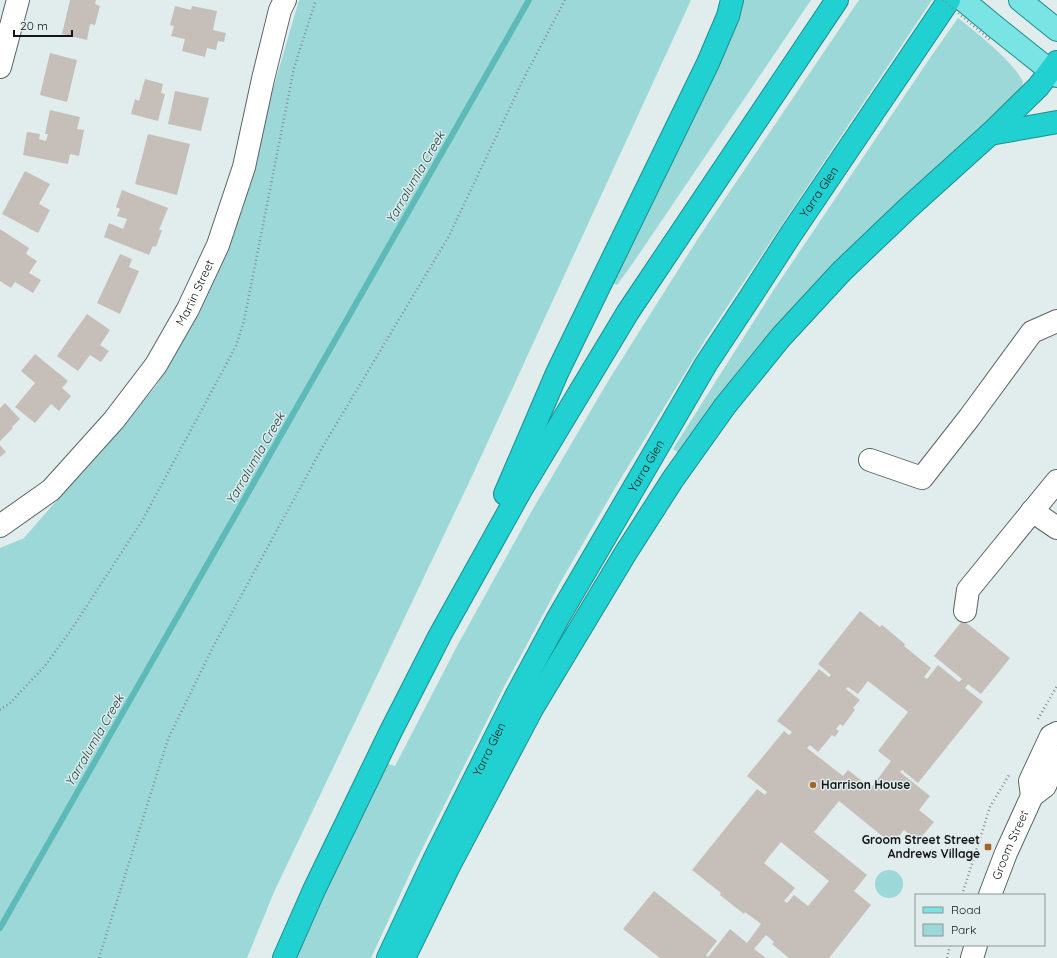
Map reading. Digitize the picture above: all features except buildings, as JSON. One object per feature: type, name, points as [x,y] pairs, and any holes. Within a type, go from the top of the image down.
[{"type":"highway","points":[[284,958],[351,812],[440,635],[558,373],[708,63],[728,16],[732,0]]},
{"type":"highway","points":[[440,635],[522,488],[628,312],[837,0]]},
{"type":"highway","name":"Yarra Glen","points":[[388,958],[435,858],[515,698],[558,618],[702,371],[791,234],[949,0]]},
{"type":"highway","points":[[404,958],[448,866],[533,707],[625,554],[673,479],[725,406],[780,337],[848,265],[908,208],[990,134],[1055,70]]},
{"type":"highway","points":[[990,134],[1057,122]]},
{"type":"main road","points":[[963,0],[994,35],[1055,70]]},
{"type":"main road","points":[[1020,0],[1057,30]]},
{"type":"street","points":[[0,67],[18,0]]},
{"type":"street","name":"Martin Street","points":[[0,526],[51,490],[114,420],[156,365],[188,309],[218,245],[241,174],[280,10],[285,0]]},
{"type":"street","points":[[870,460],[922,478],[969,418],[1032,332],[1057,321]]},
{"type":"street","points":[[965,611],[968,590],[1057,481]]},
{"type":"street","points":[[1032,510],[1057,528]]},
{"type":"street","name":"Groom Street","points":[[1032,796],[1030,781],[1051,736],[1057,733]]},
{"type":"street","name":"Groom Street","points":[[990,894],[1006,853],[1032,796],[1045,786],[1057,758]]},
{"type":"street","points":[[972,958],[976,946]]},
{"type":"path","points":[[0,710],[10,703],[44,667],[95,594],[142,521],[236,346],[244,321],[294,68],[316,0]]},
{"type":"path","points":[[99,958],[168,739],[213,647],[322,448],[449,236],[524,78],[565,0]]},
{"type":"path","points":[[943,0],[994,35]]},
{"type":"path","points":[[1037,720],[1057,686]]},
{"type":"path","points":[[962,894],[990,807],[1011,772]]},
{"type":"path","points":[[947,958],[950,946]]},
{"type":"green space","points":[[299,0],[691,0],[473,474],[274,892],[247,958],[0,958],[0,548],[24,538],[157,385],[230,237]]},
{"type":"green space","points":[[740,0],[811,0],[633,263],[617,285],[610,282]]},
{"type":"green space","points":[[859,0],[932,0],[707,337],[618,483],[560,583],[505,685],[412,869],[371,958],[294,958],[388,764],[395,766],[456,648],[530,514],[610,378],[699,237]]},
{"type":"green space","points":[[958,18],[1003,56],[1023,82],[1022,88],[700,423],[678,452],[673,449],[773,291]]},
{"type":"green space","points":[[889,870],[899,874],[903,884],[899,894],[889,898],[879,894],[875,884],[879,874]]},
{"type":"waterway","name":"Yarralumla Creek","points":[[0,928],[529,0]]},
{"type":"place","name":"Harrison House","points":[[813,785]]},
{"type":"place","name":"Groom Street Street Andrews Village","points":[[988,847]]}]
